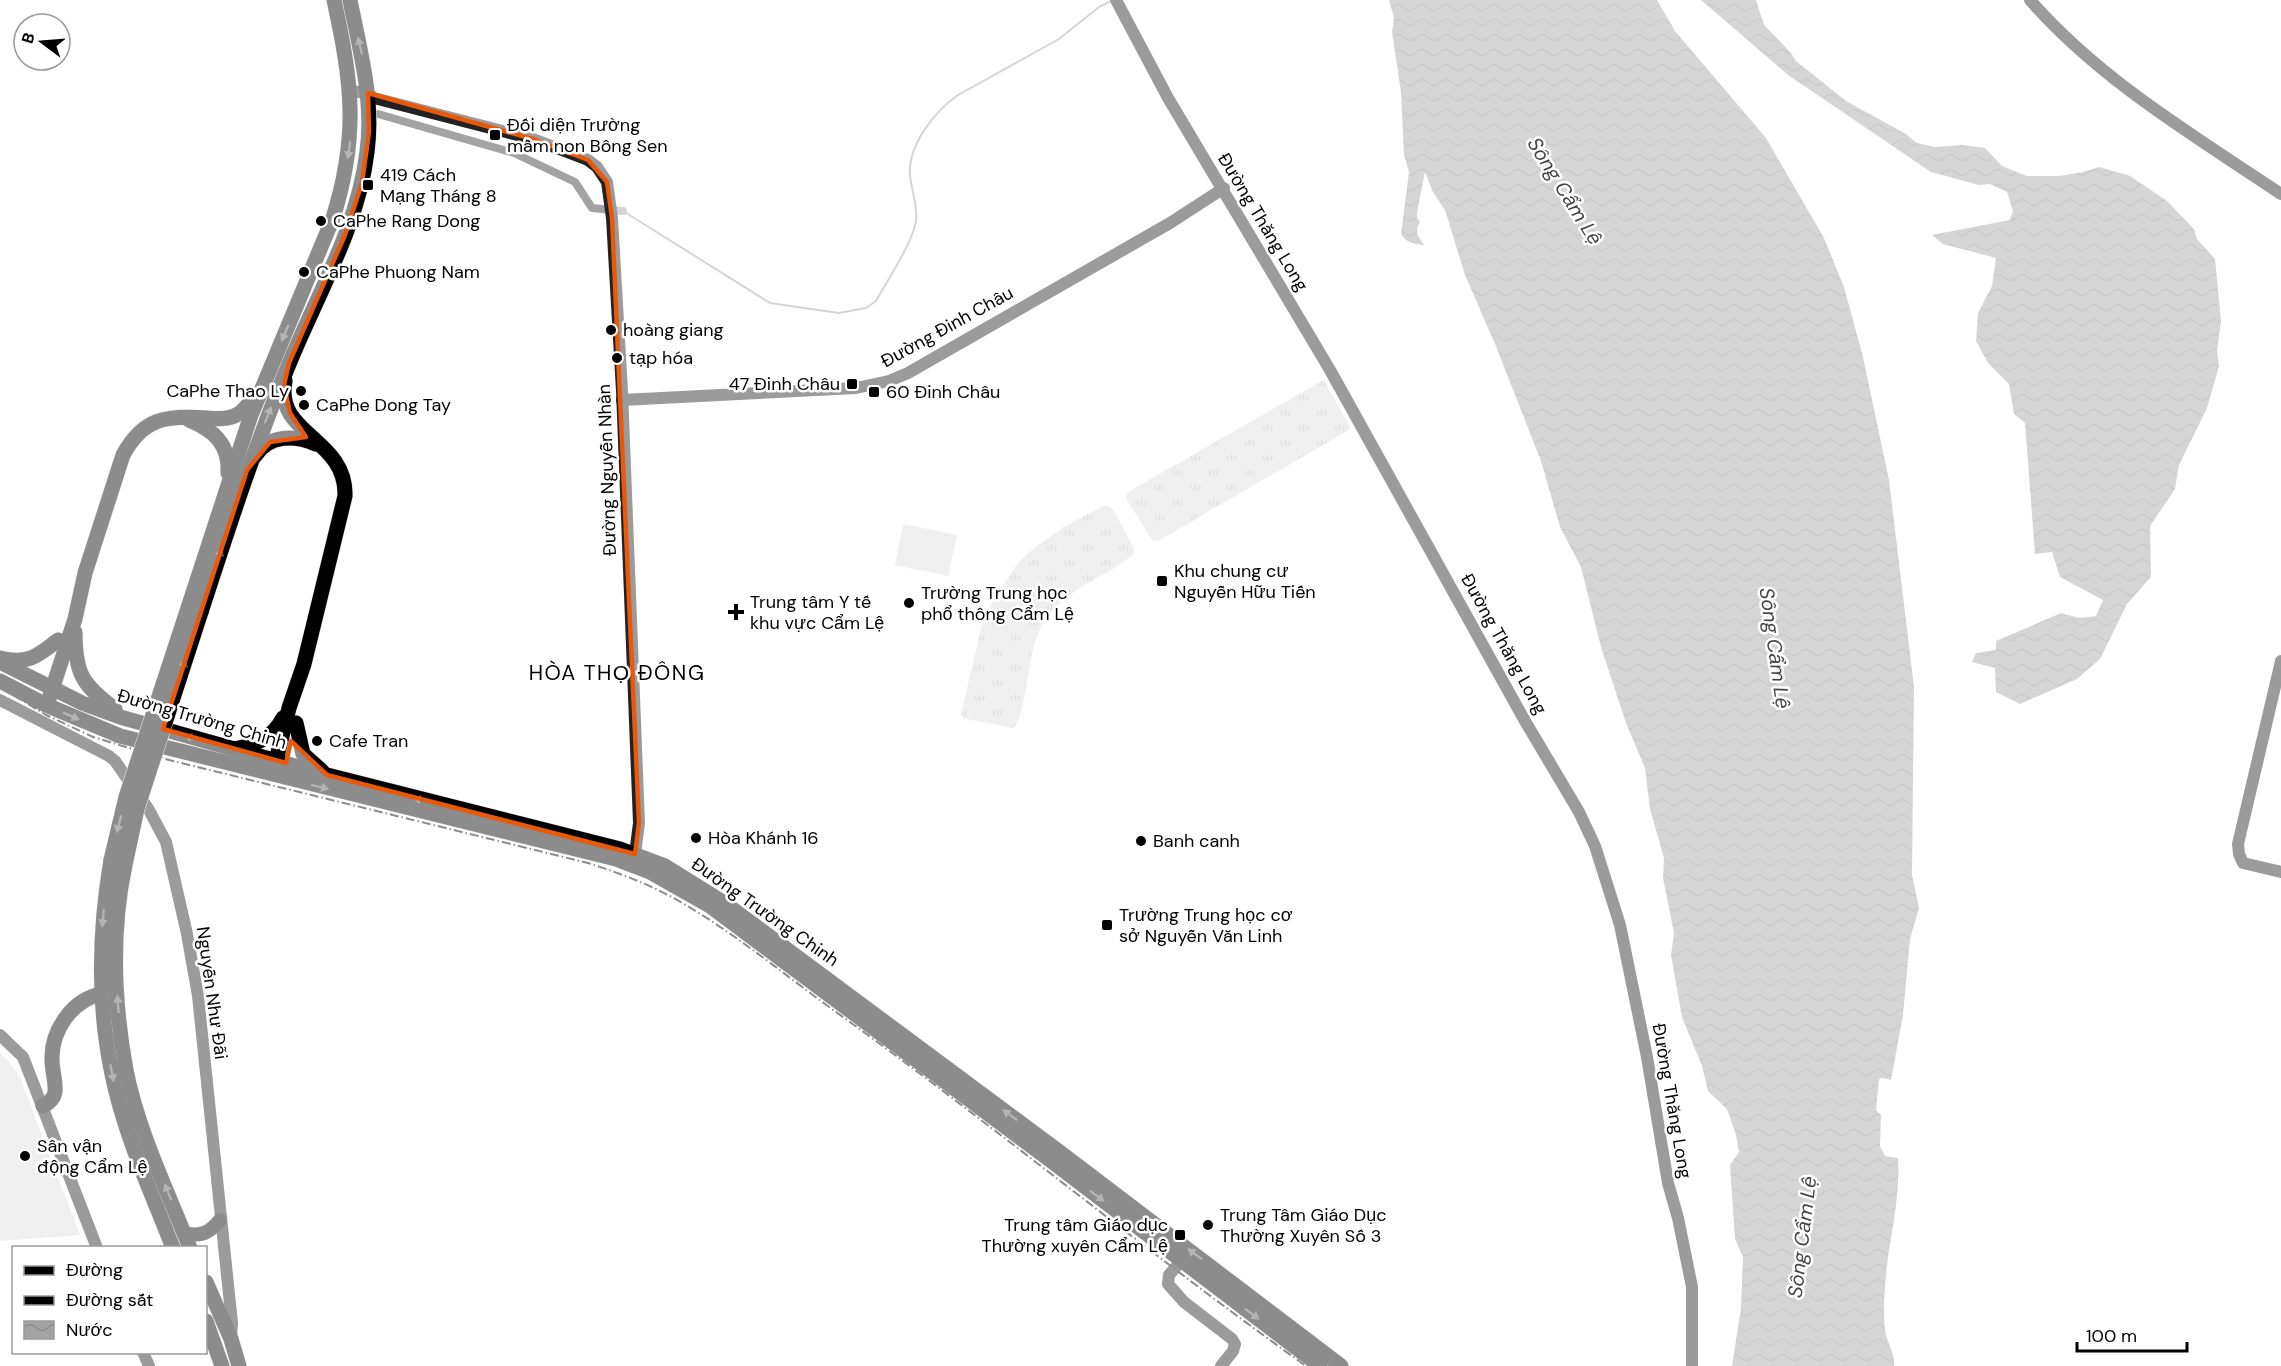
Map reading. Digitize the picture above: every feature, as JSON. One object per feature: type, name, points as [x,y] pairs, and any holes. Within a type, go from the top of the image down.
[{"type":"highway","points":[[195,610],[227,484],[262,384],[333,218],[340,195],[349,149],[350,92],[334,0]]},
{"type":"highway","points":[[187,1240],[150,1149],[127,1072],[120,1023],[116,962],[118,862],[126,797],[247,470],[358,199],[368,151],[368,93],[350,0]]},
{"type":"highway","points":[[279,769],[289,708],[304,664],[345,496],[342,472],[336,461],[295,421],[286,404],[285,385],[289,363]]},
{"type":"highway","points":[[42,703],[128,444],[134,436],[150,424],[170,417],[222,418],[237,415],[245,409],[262,384]]},
{"type":"highway","points":[[181,416],[207,429],[223,444],[228,465],[227,484]]},
{"type":"highway","points":[[247,470],[258,452],[277,439],[299,438],[322,446]]},
{"type":"highway","points":[[85,573],[68,610],[71,659],[81,684],[96,701],[125,718]]},
{"type":"highway","points":[[0,658],[15,661],[32,659],[68,630]]},
{"type":"highway","name":"Đường Trường Chinh","points":[[0,662],[82,703],[125,718],[233,749],[279,769],[327,775],[561,833],[635,854],[665,866],[723,902],[1057,1150],[1341,1366]]},
{"type":"highway","points":[[279,769],[296,723],[304,664]]},
{"type":"highway","name":"Đường Trường Chinh","points":[[0,681],[42,703],[120,736],[279,769],[560,843],[616,859],[650,872],[710,906],[1320,1366]]},
{"type":"highway","points":[[233,749],[256,744],[277,730],[289,708]]},
{"type":"highway","points":[[296,723],[303,754],[327,775]]},
{"type":"highway","points":[[118,862],[102,926],[102,994],[112,1075],[136,1155],[173,1246]]},
{"type":"highway","points":[[44,1106],[52,1099],[55,1092],[53,1045],[61,1025],[76,1006],[94,995],[102,994]]},
{"type":"highway","points":[[207,1284],[231,1339],[239,1366]]},
{"type":"highway","points":[[207,1324],[222,1366]]},
{"type":"main road","points":[[187,1240],[195,1235],[205,1234],[220,1220]]},
{"type":"street","name":"Đường Thăng Long","points":[[1116,0],[1168,98],[1224,188],[1330,370],[1520,712],[1574,804],[1595,846],[1620,925],[1647,1057],[1668,1183],[1692,1287],[1692,1366]]},
{"type":"street","points":[[2030,0],[2072,41],[2148,106],[2281,194]]},
{"type":"street","name":"Đường Nguyễn Nhàn","points":[[350,92],[368,93],[374,98],[533,139],[588,160],[601,172],[607,182],[612,218],[622,400],[639,823],[635,854]]},
{"type":"street","name":"Đường Đinh Châu","points":[[622,400],[856,388],[889,381],[908,373],[1170,223],[1224,188]]},
{"type":"street","points":[[2281,661],[2238,844],[2243,863],[2281,872]]},
{"type":"street","name":"Nguyễn Như Đãi","points":[[0,700],[103,752],[115,761],[149,810],[166,842],[187,934],[198,996],[232,1323],[231,1339]]},
{"type":"street","points":[[0,1035],[23,1057],[44,1106],[96,1246]]},
{"type":"street","points":[[1182,1260],[1170,1275],[1168,1284],[1184,1302],[1232,1339],[1235,1344],[1233,1351],[1221,1366]]},
{"type":"highlighted area","points":[[368,93],[533,139],[588,160],[607,182],[612,218],[639,823],[635,854],[327,775],[291,741],[286,763],[163,729],[247,470],[270,442],[306,437],[290,413],[284,385],[289,363],[345,235],[362,183],[369,132]]},
{"type":"green space","points":[[1322,381],[1325,382],[1350,427],[1349,430],[1158,541],[1152,540],[1126,498],[1128,492]]},
{"type":"green space","points":[[1103,506],[1113,509],[1134,549],[1133,555],[1071,594],[1047,618],[1038,634],[1015,727],[963,718],[961,714],[984,616],[1017,564],[1062,528]]},
{"type":"green space","points":[[903,524],[957,535],[948,576],[895,565]]},
{"type":"green space","name":"Sân vận động Cẩm Lệ","points":[[0,1053],[20,1077],[80,1235],[0,1241]]},
{"type":"water","name":"Sông Cẩm Lệ","points":[[1389,0],[1657,0],[1675,31],[1766,138],[1824,238],[1844,287],[1863,357],[1889,480],[1914,687],[1912,875],[1919,908],[1910,939],[1903,1015],[1891,1080],[1879,1079],[1876,1110],[1881,1115],[1880,1146],[1885,1156],[1898,1158],[1898,1191],[1886,1272],[1884,1305],[1885,1330],[1893,1354],[1894,1366],[1732,1366],[1741,1308],[1743,1257],[1735,1239],[1730,1165],[1739,1152],[1727,1109],[1708,1091],[1702,1066],[1682,1017],[1671,955],[1674,933],[1663,878],[1664,858],[1650,809],[1645,768],[1626,723],[1601,647],[1581,567],[1560,527],[1541,461],[1465,275],[1445,210],[1433,192],[1425,172],[1417,215],[1420,222],[1417,234],[1424,245],[1411,243],[1401,234],[1409,172],[1404,155],[1401,92],[1392,32],[1394,18]]},
{"type":"water","points":[[1701,0],[1756,0],[1764,25],[1796,61],[1846,101],[1906,134],[1917,143],[1935,147],[1962,145],[1985,148],[2002,166],[2027,176],[2059,176],[2099,167],[2130,176],[2167,201],[2194,229],[2197,239],[2215,259],[2221,321],[2217,351],[2219,366],[2207,408],[2179,465],[2175,489],[2150,526],[2151,577],[2127,604],[2100,659],[2077,679],[2020,704],[1996,692],[1995,668],[1972,662],[1976,653],[1996,650],[1996,641],[2061,613],[2079,618],[2096,616],[2103,600],[2060,577],[2052,552],[2035,554],[2025,423],[2014,414],[2009,384],[1988,363],[1976,341],[1978,313],[1992,286],[1996,258],[1943,244],[1932,235],[2010,220],[2013,211],[2007,192],[1990,184],[1979,185],[1931,172],[1788,75]]},
{"type":"waterway","points":[[623,211],[770,303],[839,313],[866,308],[876,301],[911,237],[916,220],[910,174],[911,163],[918,140],[932,119],[958,95],[1059,39],[1099,7],[1109,2]]},
{"type":"waterway","points":[[378,114],[514,153],[575,182],[592,208],[623,211]]},
{"type":"railway","points":[[0,687],[46,715],[93,737],[169,760],[588,863],[638,881],[673,898],[742,942],[895,1055],[1187,1279],[1306,1366]]},
{"type":"place","name":"Đối diện Trường mầm non Bông Sen","points":[[495,135]]},
{"type":"place","name":"419 Cách Mạng Tháng 8","points":[[368,185]]},
{"type":"place","name":"CaPhe Rang Dong","points":[[321,221]]},
{"type":"place","name":"CaPhe Phuong Nam","points":[[304,272]]},
{"type":"place","name":"hoàng giang","points":[[611,330]]},
{"type":"place","name":"tạp hóa","points":[[617,358]]},
{"type":"place","name":"47 Đinh Châu","points":[[852,384]]},
{"type":"place","name":"CaPhe Thao Ly","points":[[301,391]]},
{"type":"place","name":"60 Đinh Châu","points":[[874,392]]},
{"type":"place","name":"CaPhe Dong Tay","points":[[304,405]]},
{"type":"place","name":"Khu chung cư Nguyễn Hữu Tiến","points":[[1162,581]]},
{"type":"place","name":"Trường Trung học phổ thông Cẩm Lệ","points":[[909,603]]},
{"type":"place","name":"Trung tâm Y tế khu vực Cẩm Lệ","points":[[736,612]]},
{"type":"place","name":"Cafe Tran","points":[[317,741]]},
{"type":"place","name":"Hòa Khánh 16","points":[[696,838]]},
{"type":"place","name":"Banh canh","points":[[1141,841]]},
{"type":"place","name":"Trường Trung học cơ sở Nguyễn Văn Linh","points":[[1107,925]]},
{"type":"place","name":"Sân vận động Cẩm Lệ","points":[[25,1156]]},
{"type":"place","name":"Trung Tâm Giáo Dục Thường Xuyên Số 3","points":[[1208,1225]]},
{"type":"place","name":"Trung tâm Giáo dục Thường xuyên Cẩm Lệ","points":[[1180,1235]]},
{"type":"district","name":"HÒA THỌ ĐÔNG","points":[[617,673]]}]
